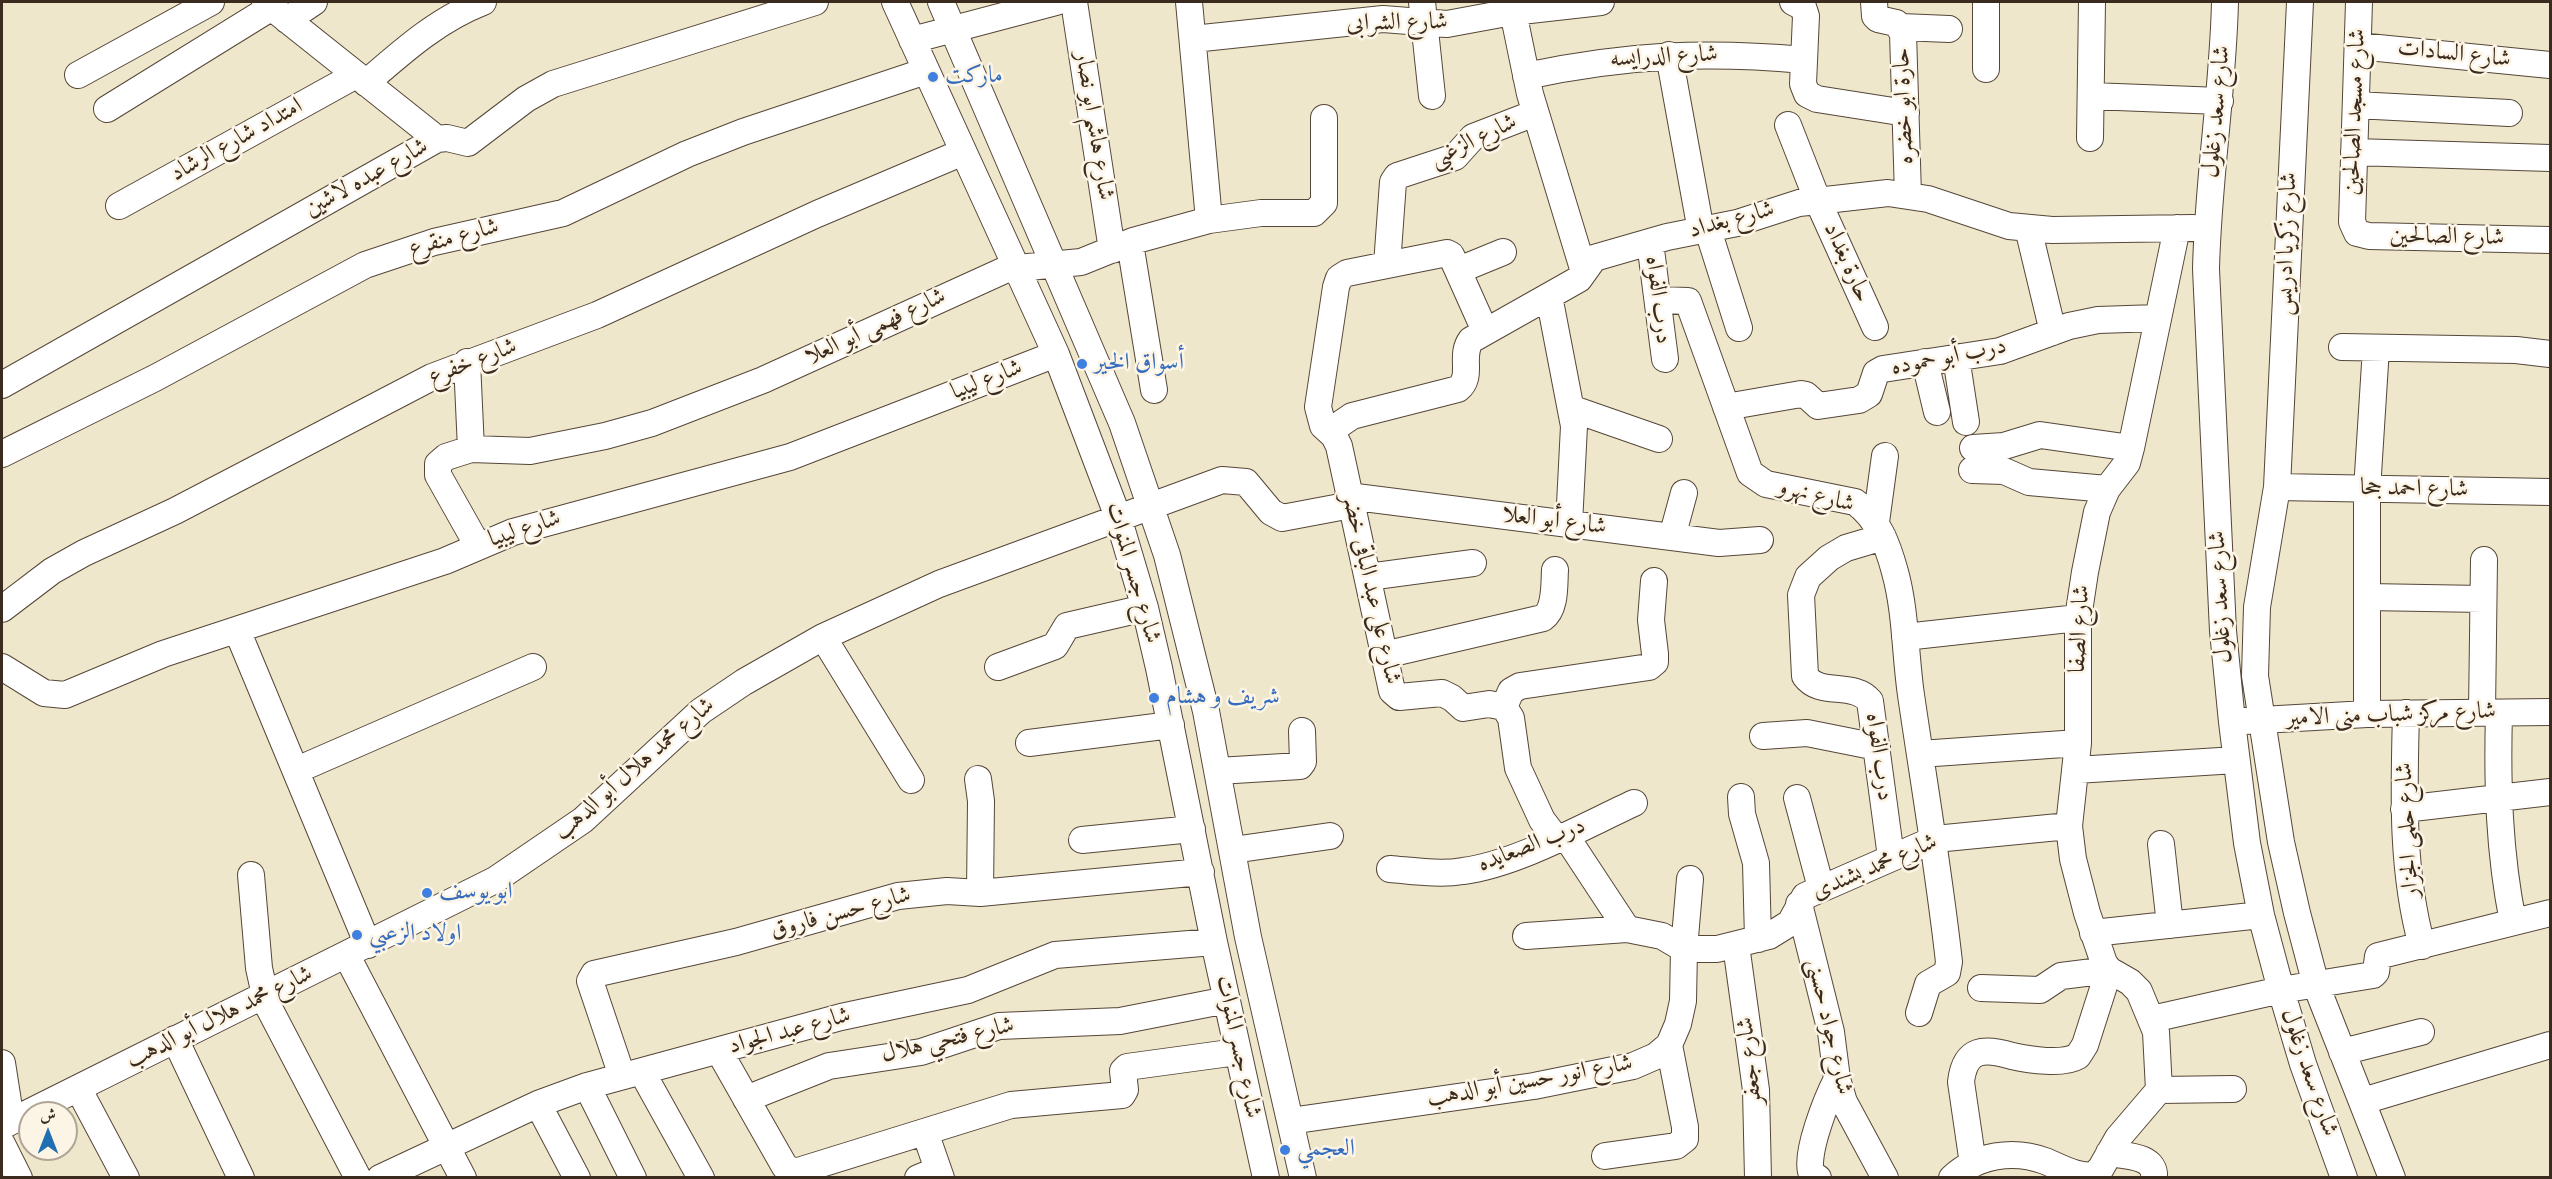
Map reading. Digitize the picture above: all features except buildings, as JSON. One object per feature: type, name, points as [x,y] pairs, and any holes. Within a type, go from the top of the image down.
[{"type":"street","points":[[78,75],[211,2]]},
{"type":"street","points":[[106,109],[275,10],[314,2]]},
{"type":"street","name":"امتداد شارع الرشاد","points":[[119,206],[361,79],[433,27],[456,13],[483,2]]},
{"type":"street","name":"شارع عبده لاشين","points":[[2,386],[437,139],[447,138],[468,143],[526,99],[553,84],[815,2]]},
{"type":"street","name":"شارع جسر المنوات","points":[[895,2],[1056,354],[1118,517],[1145,608],[1214,942],[1266,1178]]},
{"type":"street","name":"شارع جسر المنوات","points":[[941,2],[1122,423],[1151,504],[1186,628],[1218,771],[1248,937],[1302,1178]]},
{"type":"street","points":[[912,40],[1048,2]]},
{"type":"street","name":"شارع هاشم ابو نصار","points":[[1074,2],[1121,246],[1154,390]]},
{"type":"street","points":[[1189,2],[1209,220]]},
{"type":"street","name":"شارع الشرابى","points":[[1193,39],[1383,19],[1422,12],[1447,24],[1511,7],[1601,2]]},
{"type":"street","points":[[1793,2],[1803,7],[1806,16],[1803,84],[1812,97],[1906,113]]},
{"type":"street","points":[[1874,2],[1875,16],[1878,19],[1897,24],[1949,29]]},
{"type":"street","points":[[1986,2],[1986,69]]},
{"type":"street","points":[[2090,138],[2092,2]]},
{"type":"street","name":"شارع سعد زغلول","points":[[2225,2],[2220,102],[2207,229],[2208,316],[2223,631],[2232,722],[2261,915],[2303,1064],[2344,1178]]},
{"type":"street","name":"شارع زكريا ادريس","points":[[2277,487],[2300,2]]},
{"type":"street","name":"شارع مسجد الصالحين","points":[[2352,222],[2359,2]]},
{"type":"street","points":[[1511,7],[1535,113],[1584,272]]},
{"type":"street","points":[[275,10],[437,139]]},
{"type":"street","points":[[1422,12],[1432,96]]},
{"type":"street","name":"حارة ابو خضره","points":[[1897,24],[1906,113],[1908,195]]},
{"type":"street","name":"شارع السادات","points":[[2358,46],[2550,65]]},
{"type":"street","points":[[1669,55],[1705,230],[1739,328]]},
{"type":"street","name":"شارع الدرايسه","points":[[1526,76],[1580,64],[1669,55],[1748,55],[1804,60]]},
{"type":"street","name":"شارع منقرع","points":[[2,454],[155,378],[365,265],[434,242],[563,213],[687,154],[743,132],[927,71]]},
{"type":"street","points":[[2091,96],[2220,102]]},
{"type":"street","points":[[2356,105],[2509,113]]},
{"type":"street","name":"شارع الزغبى","points":[[1387,265],[1393,182],[1396,176],[1455,157],[1473,137],[1535,113]]},
{"type":"street","name":"شارع فهمى أبو العلا","points":[[478,546],[437,468],[446,457],[471,449],[530,451],[605,436],[652,423],[763,380],[999,271],[1015,267],[1081,262],[1121,246],[1209,220],[1261,213],[1314,213],[1321,209],[1324,203],[1324,118]]},
{"type":"street","name":"حارة بغداد","points":[[1788,125],[1817,200],[1875,327]]},
{"type":"street","name":"شارع خفرع","points":[[2,609],[52,571],[84,553],[175,511],[432,377],[597,315],[817,214],[963,152]]},
{"type":"street","points":[[2354,152],[2550,158]]},
{"type":"street","name":"شارع بغداد","points":[[1330,431],[1352,416],[1458,389],[1465,384],[1467,376],[1467,346],[1485,331],[1579,279],[1594,258],[1817,200],[1888,193],[1908,195],[1928,199],[1988,221],[2028,228],[2207,229]]},
{"type":"street","name":"شارع الصالحين","points":[[2352,222],[2357,233],[2362,236],[2550,240]]},
{"type":"street","points":[[2028,228],[2053,332]]},
{"type":"street","name":"شارع الصفا","points":[[2109,970],[2093,933],[2073,859],[2069,826],[2078,743],[2078,618],[2097,512],[2107,489],[2127,464],[2177,228]]},
{"type":"street","name":"درب الفواه","points":[[1650,242],[1665,359]]},
{"type":"street","points":[[1485,331],[1459,270],[1503,252]]},
{"type":"street","name":"شارع على عبد الباقى خضر","points":[[1459,270],[1454,258],[1447,254],[1347,273],[1337,283],[1318,406],[1323,426],[1330,431],[1338,446],[1392,692],[1396,696],[1442,693],[1463,708],[1488,704],[1504,706]]},
{"type":"street","points":[[1549,296],[1573,409],[1575,442],[1569,524]]},
{"type":"street","name":"شارع نهرو","points":[[1659,300],[1688,301],[1744,460],[1757,480],[1766,484],[1855,502],[1866,510],[1879,530],[1896,574],[1920,754],[1935,839],[1948,970],[1944,976],[1930,981],[1919,1013]]},
{"type":"street","name":"درب أبو حموده","points":[[1726,407],[1801,394],[1818,406],[1850,403],[1869,394],[1876,373],[1883,369],[2000,351],[2053,332],[2098,320],[2157,318]]},
{"type":"street","points":[[2342,348],[2516,350],[2550,354]]},
{"type":"street","points":[[2367,714],[2367,490],[2376,348]]},
{"type":"street","name":"شارع ليبيا","points":[[2,667],[44,693],[65,695],[163,654],[445,561],[478,546],[549,521],[790,457],[1056,354]]},
{"type":"street","points":[[1956,357],[1966,422]]},
{"type":"street","points":[[467,362],[471,449]]},
{"type":"street","points":[[1925,362],[1937,412]]},
{"type":"street","points":[[1573,409],[1659,439]]},
{"type":"street","points":[[2107,489],[2029,482],[1972,459],[2040,435],[2131,448]]},
{"type":"street","points":[[1879,530],[1885,456]]},
{"type":"street","points":[[1151,504],[1222,480],[1236,479],[1246,482],[1271,512],[1282,518],[1349,500]]},
{"type":"street","name":"شارع سعد زغلول","points":[[2277,487],[2257,607],[2255,638],[2260,720],[2283,852],[2316,985],[2392,1178]]},
{"type":"street","name":"شارع احمد جحا","points":[[2277,487],[2550,492]]},
{"type":"street","points":[[1672,537],[1684,493]]},
{"type":"street","name":"شارع أبو العلا","points":[[1349,500],[1724,543],[1745,539],[1760,540]]},
{"type":"street","name":"شارع محمد هلال أبو الدهب","points":[[5,1131],[78,1088],[357,951],[495,880],[565,833],[600,805],[702,711],[744,682],[823,637],[939,584],[1151,504]]},
{"type":"street","name":"درب الفواه","points":[[1879,530],[1829,558],[1808,577],[1801,595],[1805,676],[1813,684],[1859,692],[1865,695],[1873,709],[1891,857]]},
{"type":"street","points":[[2484,560],[2483,598],[2501,849],[2513,922]]},
{"type":"street","points":[[1368,577],[1473,563]]},
{"type":"street","points":[[1384,655],[1543,618],[1551,610],[1555,570]]},
{"type":"street","points":[[1627,929],[1571,844],[1546,828],[1518,768],[1511,718],[1504,706],[1511,691],[1520,686],[1650,667],[1654,662],[1655,654],[1651,620],[1654,581]]},
{"type":"street","points":[[2367,597],[2483,598]]},
{"type":"street","points":[[998,667],[1055,646],[1067,626],[1145,608]]},
{"type":"street","points":[[1905,637],[2078,618]]},
{"type":"street","points":[[237,630],[297,770],[357,951],[446,1146],[464,1178]]},
{"type":"street","points":[[823,637],[911,780]]},
{"type":"street","points":[[297,770],[533,667]]},
{"type":"street","name":"شارع مركز شباب منى الامير","points":[[2232,722],[2367,714],[2550,712]]},
{"type":"street","name":"شارع حلمى الجزار","points":[[2406,713],[2404,809],[2411,907],[2422,946]]},
{"type":"street","points":[[1029,743],[1171,725]]},
{"type":"street","points":[[1218,771],[1300,766],[1303,762],[1302,731]]},
{"type":"street","points":[[1763,736],[1807,733],[1877,747]]},
{"type":"street","points":[[1920,754],[2078,743]]},
{"type":"street","points":[[2076,770],[2236,760]]},
{"type":"street","points":[[978,779],[981,801],[980,893]]},
{"type":"street","points":[[2404,809],[2550,792]]},
{"type":"street","name":"شارع جعفر","points":[[1742,797],[1742,813],[1756,862],[1747,942],[1756,1090],[1758,1178]]},
{"type":"street","points":[[1797,798],[1821,888]]},
{"type":"street","name":"درب الصعايده","points":[[1390,869],[1461,872],[1488,867],[1634,803]]},
{"type":"street","name":"شارع محمد بشندى","points":[[1526,936],[1627,929],[1662,936],[1684,949],[1701,951],[1747,942],[1769,936],[1790,923],[1804,896],[1935,839],[2069,826]]},
{"type":"street","points":[[1082,840],[1192,829]]},
{"type":"street","points":[[1233,850],[1330,836]]},
{"type":"street","points":[[2161,844],[2170,925]]},
{"type":"street","name":"شارع حسن فاروق","points":[[701,1178],[632,1074],[590,981],[594,974],[736,942],[898,896],[947,891],[980,893],[1201,872]]},
{"type":"street","points":[[251,875],[259,968],[264,996],[271,1014],[358,1178]]},
{"type":"street","points":[[1605,1156],[1676,1146],[1685,1139],[1685,1126],[1669,1045],[1678,1024],[1683,1001],[1684,949],[1690,879]]},
{"type":"street","name":"شارع جواد حسنى","points":[[1798,904],[1831,1032],[1838,1079],[1848,1110],[1885,1178]]},
{"type":"street","points":[[2152,1019],[2281,990],[2373,975],[2376,972],[2378,956],[2550,913]]},
{"type":"street","points":[[2093,933],[2261,915]]},
{"type":"street","name":"شارع عبد الجواد","points":[[380,1178],[538,1104],[587,1086],[841,1017],[968,990],[1055,956],[1214,942]]},
{"type":"street","points":[[1981,988],[2040,990],[2061,976],[2109,970],[2135,986],[2152,1019],[2158,1045],[2159,1090],[2118,1138],[2101,1168],[2094,1175],[2068,1174],[2032,1157],[2016,1155],[2002,1155],[1959,1173],[1961,1082],[1963,1070],[1969,1059],[1979,1052],[1992,1049],[2013,1056],[2060,1060],[2078,1056],[2085,1045],[2109,970]]},
{"type":"street","name":"شارع فتحي هلال","points":[[746,1099],[829,1066],[921,1052],[999,1026],[1120,1021],[1227,1000]]},
{"type":"street","points":[[2342,1052],[2421,1032]]},
{"type":"street","points":[[175,1039],[241,1178]]},
{"type":"street","name":"شارع انور حسين أبو الدهب","points":[[1290,1121],[1534,1086],[1633,1066],[1656,1056],[1669,1045]]},
{"type":"street","points":[[2363,1101],[2550,1048]]},
{"type":"street","points":[[719,1051],[785,1167],[795,1172],[1011,1105],[1120,1096],[1125,1092],[1125,1067],[1238,1052]]},
{"type":"street","points":[[2,1063],[5,1131],[19,1178]]},
{"type":"street","points":[[1818,1178],[1812,1174],[1809,1164],[1824,1108],[1838,1079]]},
{"type":"street","points":[[587,1086],[633,1178]]},
{"type":"street","points":[[78,1088],[126,1178]]},
{"type":"street","points":[[2159,1090],[2233,1089]]},
{"type":"street","points":[[538,1104],[577,1178]]},
{"type":"street","points":[[925,1132],[933,1175]]},
{"type":"street","points":[[2109,1153],[2148,1161],[2153,1168],[2154,1178]]},
{"type":"place","name":"ماركت","points":[[933,77]]},
{"type":"place","name":"أسواق الخير","points":[[1082,364]]},
{"type":"place","name":"شريف و هشام","points":[[1154,698]]},
{"type":"place","name":"ابو يوسف","points":[[427,893]]},
{"type":"place","name":"اولاد الزعبي","points":[[357,935]]},
{"type":"place","name":"العجمي","points":[[1285,1150]]}]
